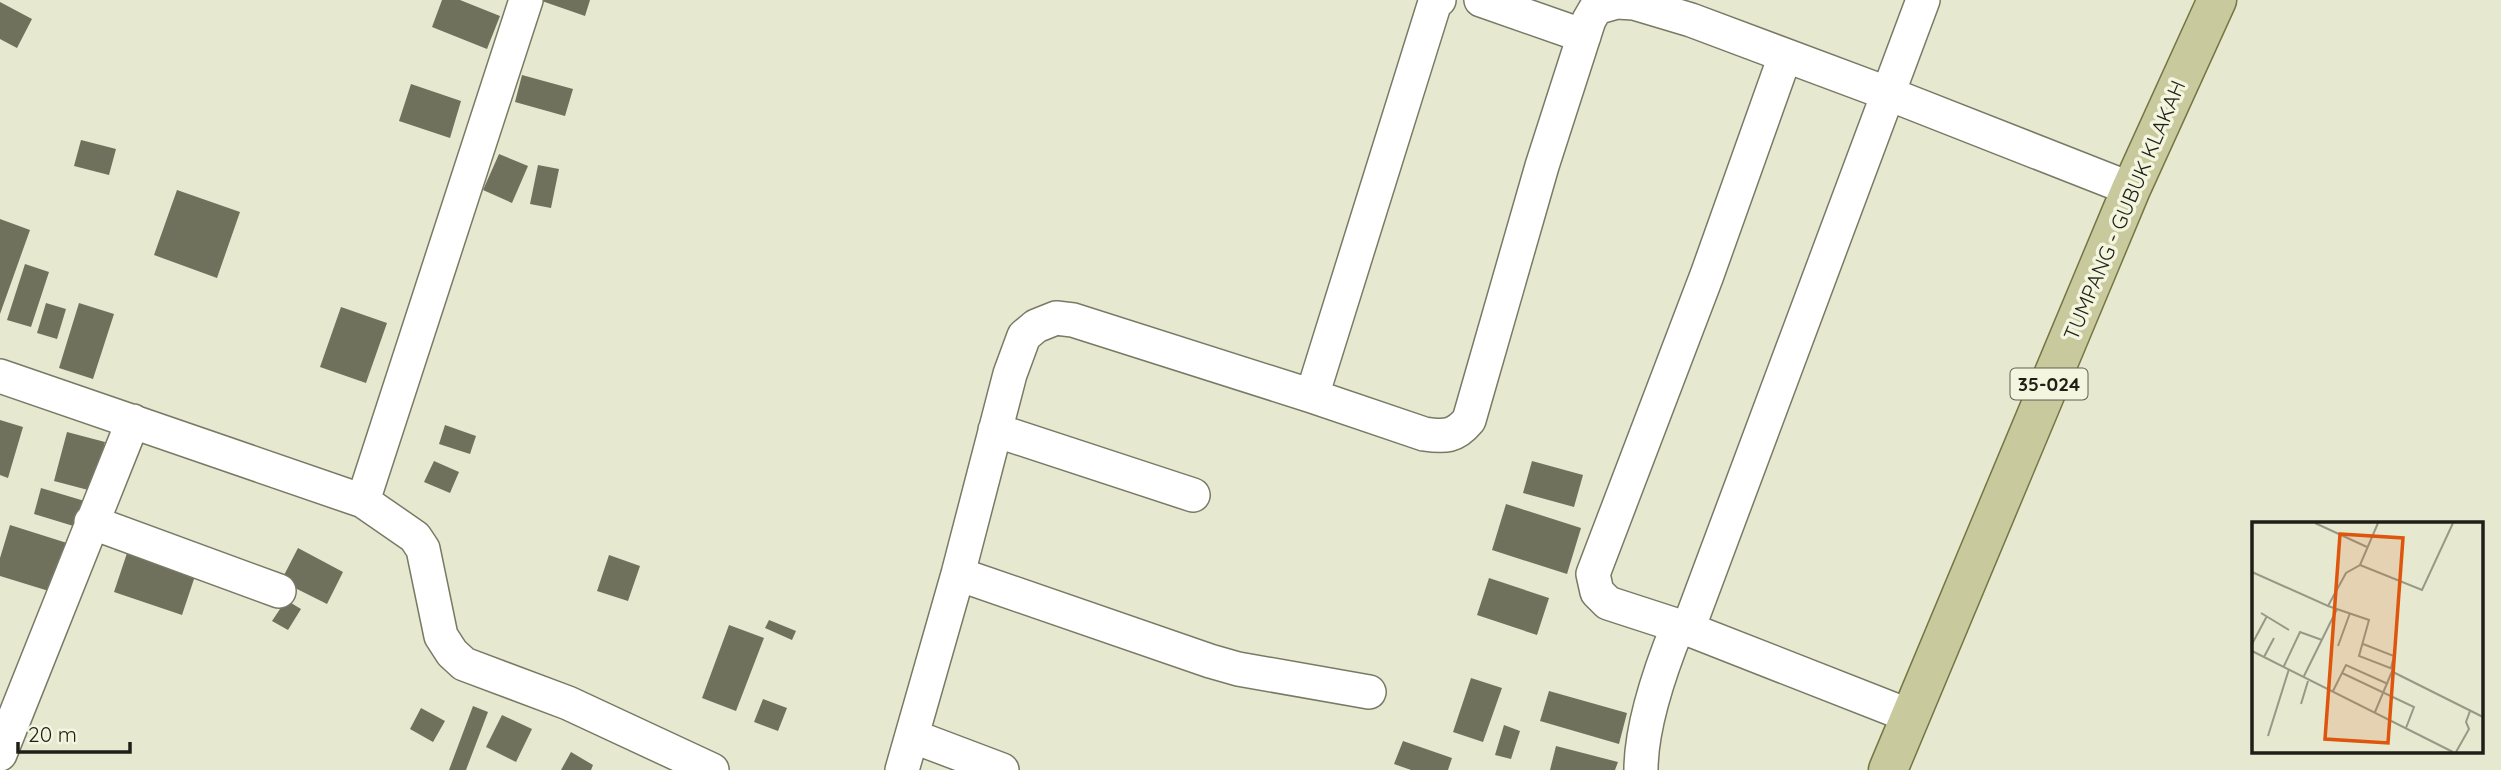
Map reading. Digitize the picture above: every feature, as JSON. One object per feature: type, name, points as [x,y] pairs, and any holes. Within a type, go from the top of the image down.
[{"type":"main road","name":"TUMPANG - GUBUK KLAKAH","points":[[1888,770],[2131,189],[2217,0]]},
{"type":"street","points":[[363,501],[526,0]]},
{"type":"street","points":[[1312,396],[1430,15],[1438,0]]},
{"type":"street","points":[[1481,0],[1584,36]]},
{"type":"street","points":[[1641,770],[1648,722],[1667,653],[1683,627],[1923,0]]},
{"type":"street","points":[[902,770],[958,574],[1010,374],[1024,336],[1037,326],[1056,318],[1073,320],[1424,434],[1450,435],[1461,430],[1469,420],[1542,166],[1584,36],[1596,8],[1617,2],[1635,1],[1889,94],[2131,189]]},
{"type":"street","points":[[1785,56],[1707,275],[1593,574],[1597,592],[1608,603],[1683,627],[1910,716]]},
{"type":"street","points":[[0,376],[363,501],[415,537],[423,549],[441,636],[452,653],[464,664],[568,703],[712,770]]},
{"type":"street","points":[[0,754],[133,421]]},
{"type":"street","points":[[995,430],[1192,495]]},
{"type":"street","points":[[91,522],[279,592]]},
{"type":"street","points":[[958,574],[1210,661],[1238,669],[1368,692]]},
{"type":"street","points":[[912,736],[1002,770]]},
{"type":"building","points":[[442,0],[460,0],[500,16],[487,49],[432,27]]},
{"type":"building","points":[[539,0],[590,0],[585,16]]},
{"type":"building","points":[[0,2],[32,19],[17,48],[0,39]]},
{"type":"building","points":[[522,75],[573,89],[565,116],[515,102]]},
{"type":"building","points":[[411,84],[461,101],[450,138],[399,121]]},
{"type":"building","points":[[81,140],[116,149],[109,175],[74,166]]},
{"type":"building","points":[[499,154],[528,166],[512,203],[483,190]]},
{"type":"building","points":[[538,165],[559,169],[551,208],[530,204]]},
{"type":"building","points":[[177,190],[240,212],[217,278],[154,255]]},
{"type":"building","points":[[0,219],[30,230],[0,314]]},
{"type":"building","points":[[25,264],[49,272],[31,327],[7,320]]},
{"type":"building","points":[[46,303],[66,309],[57,339],[37,333]]},
{"type":"building","points":[[79,303],[114,314],[93,379],[59,368]]},
{"type":"building","points":[[341,307],[387,323],[366,383],[320,367]]},
{"type":"building","points":[[0,420],[23,427],[8,478],[0,475]]},
{"type":"building","points":[[445,425],[476,436],[470,454],[439,444]]},
{"type":"building","points":[[67,432],[105,442],[92,491],[54,481]]},
{"type":"building","points":[[434,461],[459,472],[450,493],[424,482]]},
{"type":"building","points":[[1532,461],[1583,475],[1574,507],[1523,493]]},
{"type":"building","points":[[41,488],[88,502],[80,528],[34,514]]},
{"type":"building","points":[[1506,504],[1581,528],[1567,574],[1492,550]]},
{"type":"building","points":[[10,525],[67,543],[52,592],[0,576],[0,558]]},
{"type":"building","points":[[129,547],[197,570],[182,615],[114,592]]},
{"type":"building","points":[[298,548],[343,572],[327,604],[281,581]]},
{"type":"building","points":[[609,555],[640,566],[628,601],[597,591]]},
{"type":"building","points":[[1489,578],[1549,598],[1537,635],[1477,615]]},
{"type":"building","points":[[286,600],[301,609],[288,630],[272,621]]},
{"type":"building","points":[[769,620],[796,631],[792,640],[765,628]]},
{"type":"building","points":[[729,625],[764,638],[736,711],[702,698]]},
{"type":"building","points":[[1471,678],[1502,688],[1483,742],[1453,732]]},
{"type":"building","points":[[1549,691],[1627,713],[1619,744],[1540,721]]},
{"type":"building","points":[[763,699],[787,708],[778,731],[754,722]]},
{"type":"building","points":[[473,706],[488,712],[466,770],[449,770]]},
{"type":"building","points":[[421,708],[445,721],[433,742],[410,729]]},
{"type":"building","points":[[502,715],[532,729],[516,762],[486,747]]},
{"type":"building","points":[[1504,725],[1520,731],[1511,759],[1495,755]]},
{"type":"building","points":[[1403,741],[1452,758],[1448,770],[1411,770],[1394,764]]},
{"type":"building","points":[[1556,746],[1618,762],[1615,770],[1550,770]]},
{"type":"building","points":[[571,752],[593,765],[591,770],[561,770]]}]
